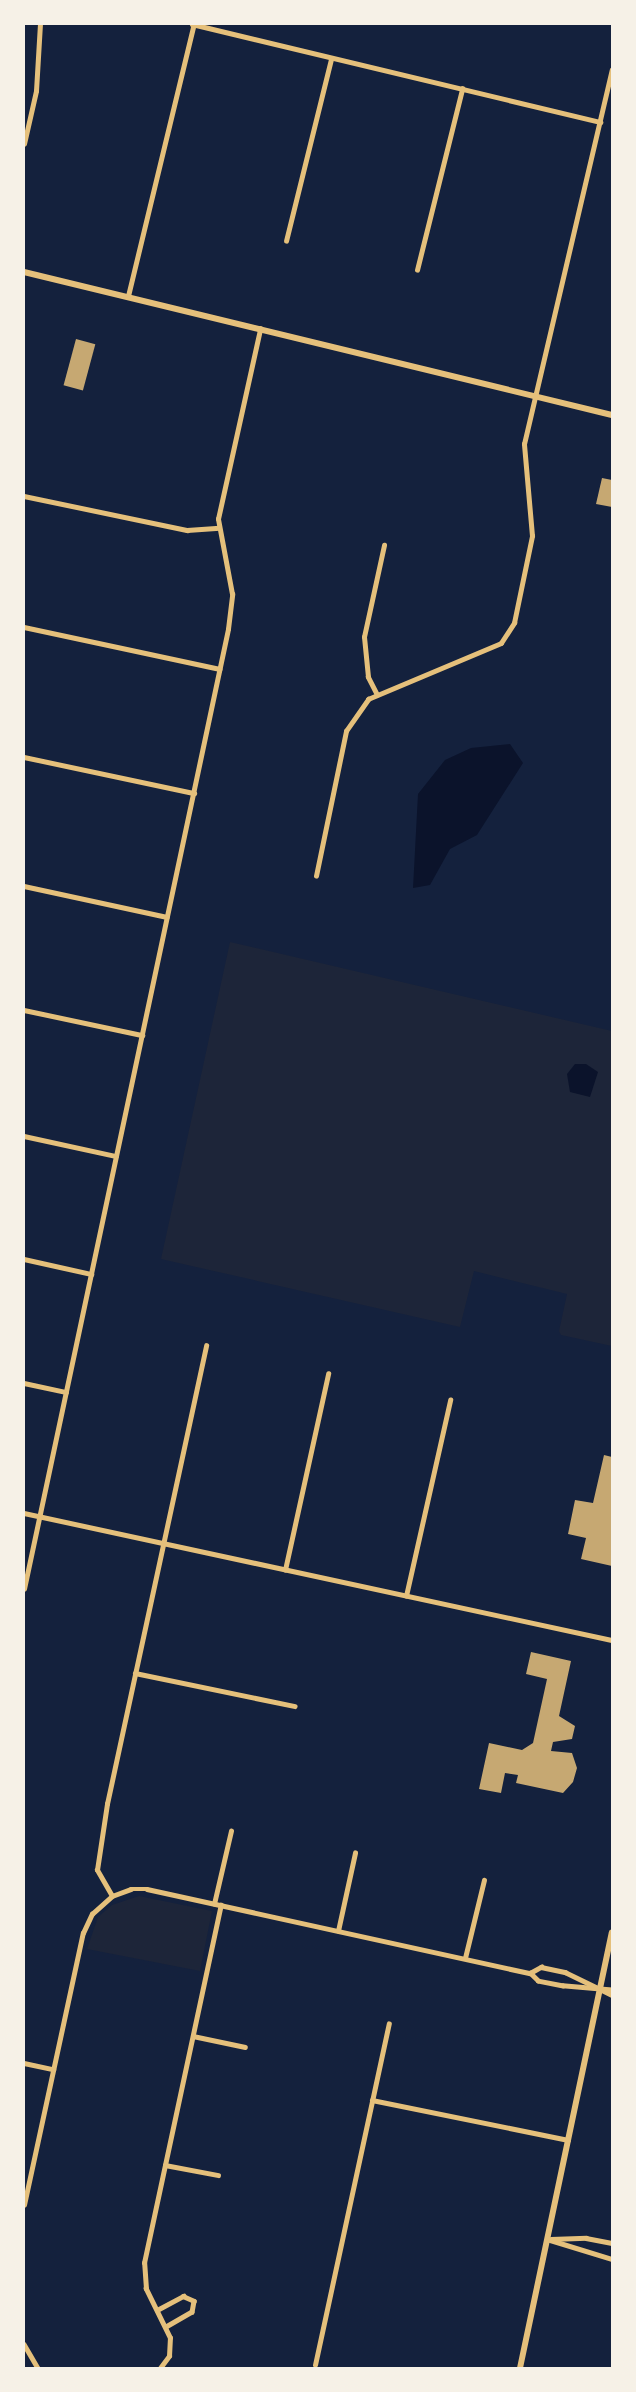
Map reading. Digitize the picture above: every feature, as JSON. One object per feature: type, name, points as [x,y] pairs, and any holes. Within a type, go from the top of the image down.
[{"type":"main road","points":[[24,272],[612,415]]},
{"type":"main road","points":[[520,2368],[612,1933]]},
{"type":"street","points":[[24,144],[36,91],[40,24]]},
{"type":"street","points":[[128,296],[193,24],[331,59],[600,122]]},
{"type":"street","points":[[286,241],[331,59]]},
{"type":"street","points":[[316,876],[346,731],[368,699],[491,648],[509,634],[532,536],[524,444],[612,70]]},
{"type":"street","points":[[417,270],[462,89]]},
{"type":"street","points":[[24,1590],[220,669],[232,594],[218,519],[260,329]]},
{"type":"street","points":[[24,496],[187,530],[219,528]]},
{"type":"street","points":[[377,695],[368,677],[364,637],[384,545]]},
{"type":"street","points":[[24,627],[220,669]]},
{"type":"street","points":[[24,757],[194,793]]},
{"type":"street","points":[[24,886],[167,917]]},
{"type":"street","points":[[24,1010],[142,1035]]},
{"type":"street","points":[[24,1136],[116,1156]]},
{"type":"street","points":[[24,1260],[91,1274]]},
{"type":"street","points":[[112,1896],[97,1870],[135,1673],[206,1346]]},
{"type":"street","points":[[285,1570],[328,1374]]},
{"type":"street","points":[[24,1383],[66,1392]]},
{"type":"street","points":[[406,1596],[450,1400]]},
{"type":"street","points":[[24,1513],[612,1640]]},
{"type":"street","points":[[135,1673],[295,1706]]},
{"type":"street","points":[[214,1904],[231,1831]]},
{"type":"street","points":[[338,1931],[355,1853]]},
{"type":"street","points":[[465,1958],[484,1880]]},
{"type":"street","points":[[24,2206],[83,1933],[92,1914],[112,1896],[147,1889],[530,1973],[538,1981],[612,1990]]},
{"type":"street","points":[[160,2368],[169,2356],[170,2338],[146,2288],[144,2263],[221,1905]]},
{"type":"street","points":[[530,1973],[540,1968],[565,1972],[612,1995]]},
{"type":"street","points":[[315,2365],[389,2024]]},
{"type":"street","points":[[193,2036],[245,2048]]},
{"type":"street","points":[[24,2063],[53,2069]]},
{"type":"street","points":[[372,2100],[568,2140]]},
{"type":"street","points":[[165,2164],[218,2175]]},
{"type":"street","points":[[547,2239],[586,2238],[612,2243]]},
{"type":"street","points":[[547,2239],[612,2259]]},
{"type":"street","points":[[157,2310],[183,2296],[194,2301],[192,2312],[166,2327]]},
{"type":"street","points":[[24,2346],[37,2366],[30,2368]]},
{"type":"shaded area","points":[[510,744],[523,763],[477,835],[450,849],[430,885],[413,888],[418,794],[445,760],[471,748]]},
{"type":"shaded area","points":[[230,942],[612,1031],[612,1346],[561,1335],[559,1331],[567,1294],[474,1271],[460,1327],[161,1259]]},
{"type":"shaded area","points":[[575,1064],[586,1064],[598,1072],[590,1097],[570,1092],[567,1074]]},
{"type":"shaded area","points":[[139,1896],[212,1911],[200,1971],[87,1949],[98,1917],[112,1905]]},
{"type":"building","points":[[76,339],[95,344],[83,391],[64,385]]},
{"type":"building","points":[[602,478],[612,480],[612,507],[596,504]]},
{"type":"building","points":[[604,1455],[612,1457],[612,1566],[581,1559],[586,1538],[568,1534],[575,1500],[593,1503]]},
{"type":"building","points":[[531,1652],[571,1661],[559,1716],[575,1726],[572,1739],[553,1742],[551,1751],[572,1753],[577,1768],[573,1782],[563,1793],[516,1783],[518,1775],[505,1773],[501,1793],[479,1789],[489,1743],[522,1750],[533,1743],[547,1679],[526,1674]]}]
